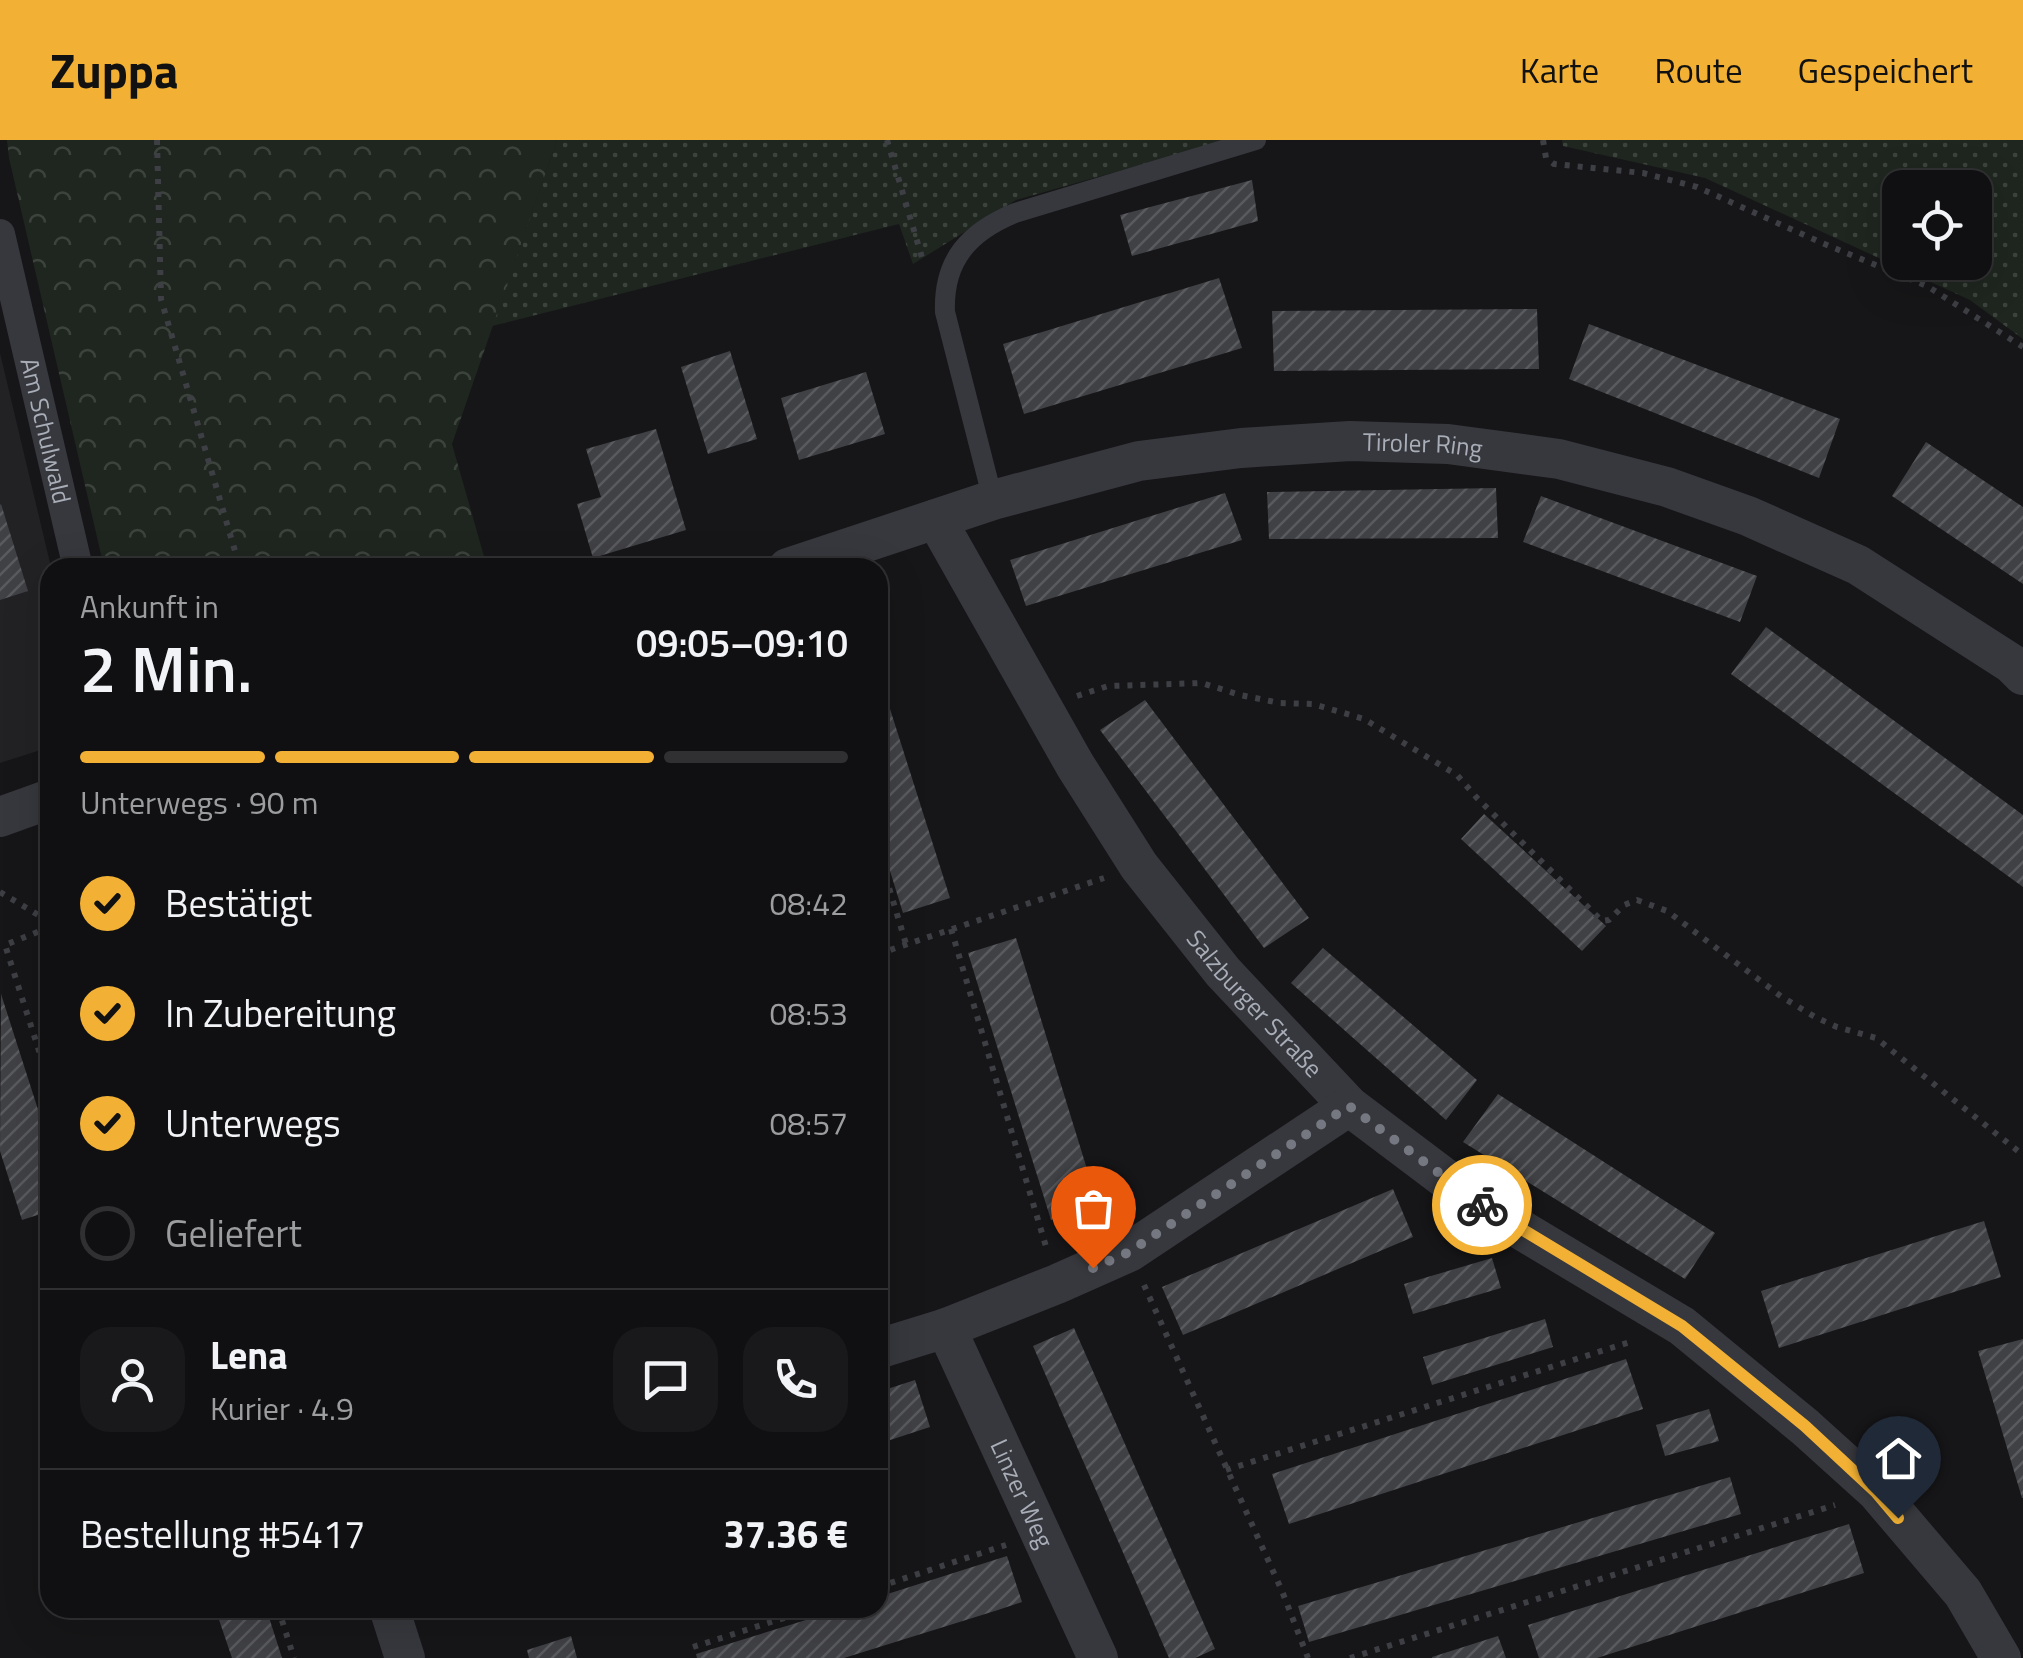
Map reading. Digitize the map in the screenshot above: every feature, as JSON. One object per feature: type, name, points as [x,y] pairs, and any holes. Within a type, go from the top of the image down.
[{"type":"street","name":"Am Schulwald","points":[[0,234],[76,558]]},
{"type":"street","name":"Tiroler Ring","points":[[818,558],[993,500],[1139,462],[1242,448],[1350,441],[1448,444],[1559,460],[1667,487],[1748,516],[1858,564],[2012,664],[2023,676]]},
{"type":"street","name":"Salzburger Straße","points":[[936,519],[1075,765],[1139,866],[1223,972],[1349,1106],[1483,1206],[1682,1326],[1805,1426],[1876,1492],[1962,1593],[2002,1658]]},
{"type":"street","points":[[0,816],[40,803]]},
{"type":"street","points":[[888,1347],[946,1328],[1129,1252],[1349,1106]]},
{"type":"street","name":"Linzer Weg","points":[[946,1328],[1098,1658]]},
{"type":"street","points":[[392,1618],[405,1658]]},
{"type":"lane","points":[[993,500],[945,312],[944,290],[953,262],[990,224],[1014,213],[1256,140]]},
{"type":"path","points":[[157,140],[161,298],[237,558]]},
{"type":"path","points":[[887,140],[922,260],[944,290]]},
{"type":"path","points":[[1543,140],[1546,158],[1554,164],[1643,173],[1697,187],[1885,268],[1926,286],[2023,347]]},
{"type":"path","points":[[1045,713],[1108,686],[1202,683],[1280,703],[1313,704],[1364,719],[1457,774],[1476,798],[1602,921],[1637,900],[1666,911],[1815,1017],[1876,1038],[2023,1155]]},
{"type":"path","points":[[888,950],[1139,866]]},
{"type":"path","points":[[888,884],[906,944]]},
{"type":"path","points":[[0,892],[40,918]]},
{"type":"path","points":[[40,929],[5,945],[40,1053]]},
{"type":"path","points":[[951,929],[1057,1284]]},
{"type":"path","points":[[1129,1252],[1282,1591],[1308,1658]]},
{"type":"path","points":[[1226,1470],[1682,1326]]},
{"type":"path","points":[[1350,1658],[1876,1492]]},
{"type":"path","points":[[888,1584],[1040,1534]]},
{"type":"path","points":[[281,1618],[294,1658]]},
{"type":"path","points":[[693,1647],[784,1618]]},
{"type":"shaded area","points":[[0,353],[49,558],[40,558],[40,750],[0,763]]},
{"type":"green space","points":[[7,140],[557,140],[452,444],[484,558],[102,558]]},
{"type":"green space","points":[[557,140],[1229,140],[1016,200],[913,264],[899,224],[492,326]]},
{"type":"green space","points":[[1562,140],[2023,140],[2023,339],[1970,300],[1927,280],[1992,280],[1992,170],[1882,170],[1882,259],[1705,178],[1563,146]]},
{"type":"building","points":[[1252,180],[1258,221],[1132,256],[1120,215]]},
{"type":"building","points":[[1219,278],[1242,348],[1024,414],[1003,344]]},
{"type":"building","points":[[1537,309],[1539,369],[1274,371],[1272,311]]},
{"type":"building","points":[[1589,324],[1840,419],[1819,478],[1569,379]]},
{"type":"building","points":[[730,351],[757,439],[708,454],[681,367]]},
{"type":"building","points":[[866,372],[885,434],[799,460],[781,398]]},
{"type":"building","points":[[656,429],[686,530],[593,558],[577,504],[601,497],[586,449]]},
{"type":"building","points":[[1926,442],[2023,507],[2023,584],[1892,496]]},
{"type":"building","points":[[1496,488],[1498,538],[1269,539],[1267,492]]},
{"type":"building","points":[[1225,493],[1242,540],[1026,606],[1010,560]]},
{"type":"building","points":[[1541,496],[1757,576],[1740,622],[1523,542]]},
{"type":"building","points":[[0,505],[28,591],[0,600]]},
{"type":"building","points":[[1766,627],[2023,815],[2023,887],[1731,674]]},
{"type":"building","points":[[1145,700],[1309,918],[1264,948],[1100,730]]},
{"type":"building","points":[[888,703],[950,898],[903,913],[888,864]]},
{"type":"building","points":[[1484,814],[1606,926],[1582,951],[1461,839]]},
{"type":"building","points":[[1016,938],[1098,1205],[1051,1220],[968,953]]},
{"type":"building","points":[[1323,948],[1477,1080],[1446,1120],[1291,983]]},
{"type":"building","points":[[1,994],[40,1116],[40,1214],[22,1220],[0,1151]]},
{"type":"building","points":[[1498,1094],[1715,1233],[1685,1279],[1463,1142]]},
{"type":"building","points":[[1393,1189],[1413,1237],[1183,1335],[1162,1287]]},
{"type":"building","points":[[1984,1221],[2001,1277],[1779,1348],[1761,1291]]},
{"type":"building","points":[[1492,1258],[1501,1288],[1413,1314],[1404,1284]]},
{"type":"building","points":[[1545,1319],[1553,1347],[1432,1385],[1423,1357]]},
{"type":"building","points":[[1074,1328],[1215,1649],[1195,1658],[1169,1658],[1033,1346]]},
{"type":"building","points":[[2023,1339],[2023,1498],[2022,1498],[1978,1351]]},
{"type":"building","points":[[1626,1359],[1643,1409],[1289,1524],[1272,1474]]},
{"type":"building","points":[[915,1380],[930,1427],[888,1441],[888,1389]]},
{"type":"building","points":[[1709,1409],[1719,1441],[1665,1456],[1656,1425]]},
{"type":"building","points":[[1730,1477],[1741,1514],[1309,1642],[1298,1606]]},
{"type":"building","points":[[1849,1524],[1864,1573],[1597,1658],[1539,1658],[1528,1625]]},
{"type":"building","points":[[1007,1556],[1022,1602],[844,1658],[697,1658],[696,1654],[813,1618],[888,1618],[888,1594]]},
{"type":"building","points":[[218,1618],[269,1618],[282,1658],[232,1658]]},
{"type":"building","points":[[571,1636],[577,1658],[529,1658],[527,1650]]},
{"type":"building","points":[[1498,1636],[1506,1658],[1432,1658],[1432,1657]]},
{"type":"way so far","points":[[1093,1268],[1129,1252],[1349,1106],[1482,1205]]},
{"type":"route","points":[[1482,1205],[1682,1326],[1805,1426],[1876,1492],[1898,1518]]}]
